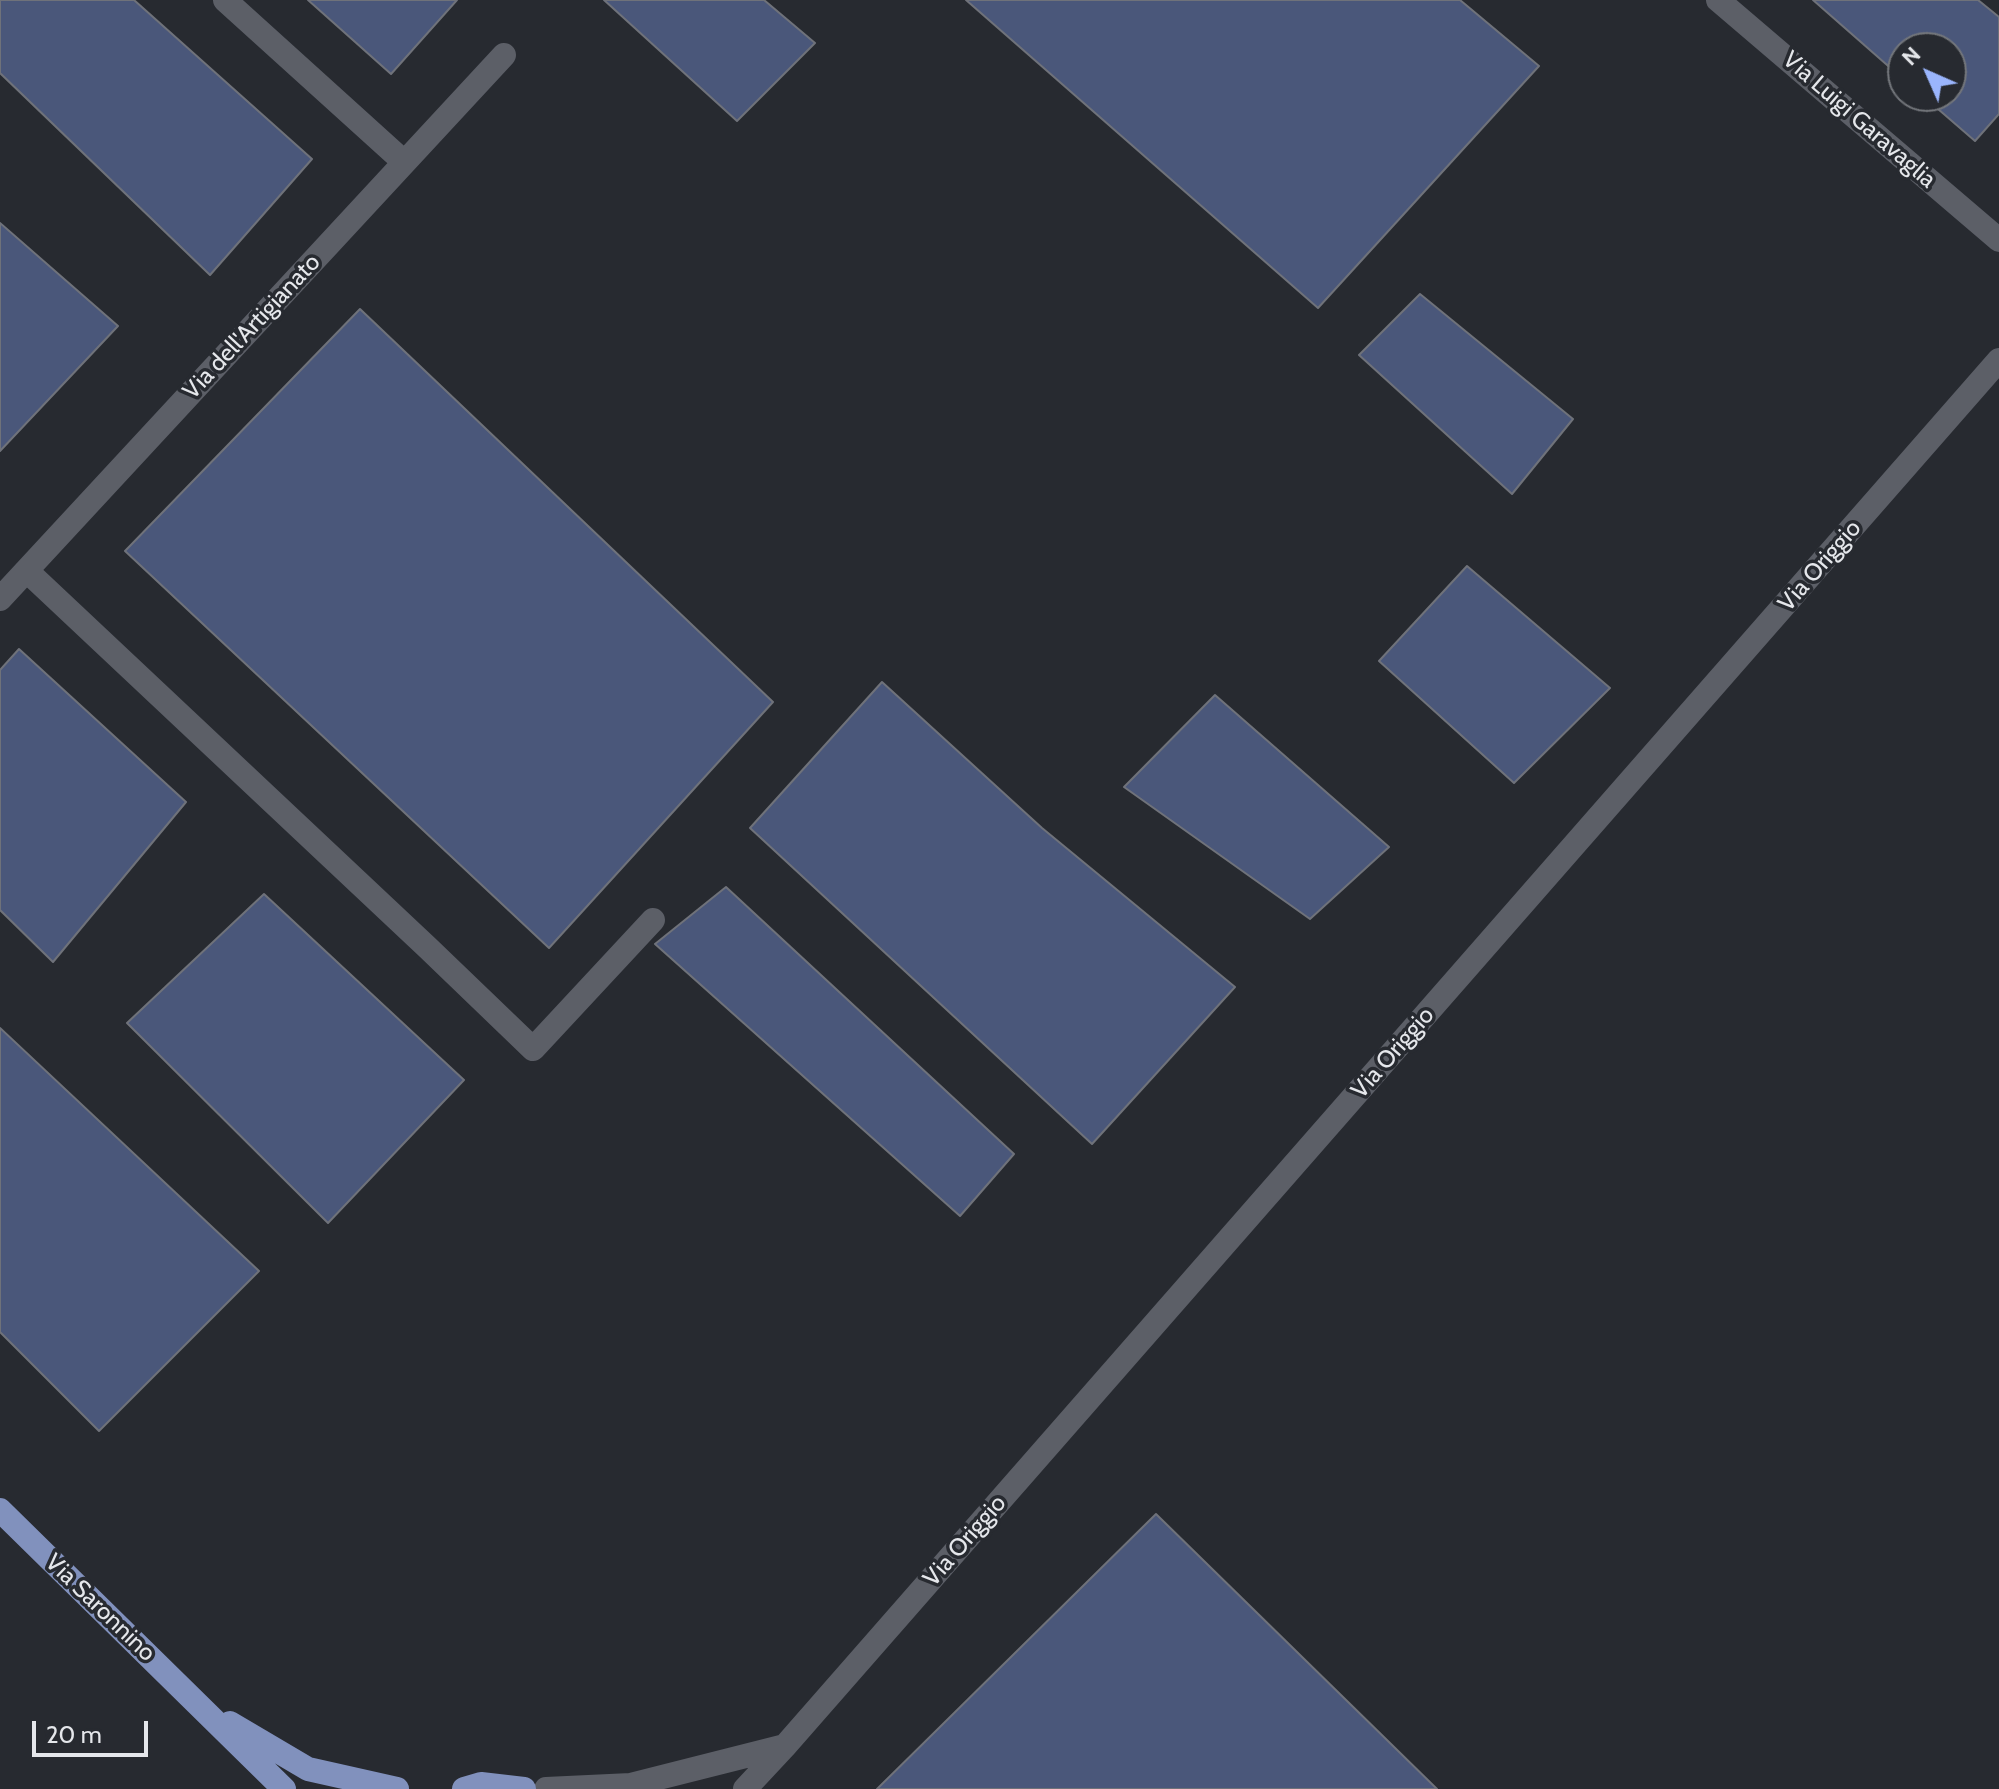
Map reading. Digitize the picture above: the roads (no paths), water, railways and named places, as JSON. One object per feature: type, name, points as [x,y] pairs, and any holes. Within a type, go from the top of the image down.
[{"type":"main road","name":"Via Saronnino","points":[[0,1510],[284,1789]]},
{"type":"main road","name":"Via Saronnino","points":[[201,1705],[308,1769],[397,1789]]},
{"type":"main road","points":[[464,1789],[481,1784],[524,1789]]},
{"type":"street","points":[[225,0],[404,162]]},
{"type":"street","name":"Via Luigi Garavaglia","points":[[1718,0],[1999,240]]},
{"type":"street","name":"Via dell'Artigianato","points":[[0,599],[504,55]]},
{"type":"street","name":"Via Origgio","points":[[745,1789],[1999,360]]},
{"type":"street","points":[[27,571],[533,1049],[653,920]]},
{"type":"street","points":[[546,1789],[631,1785],[785,1746]]}]
